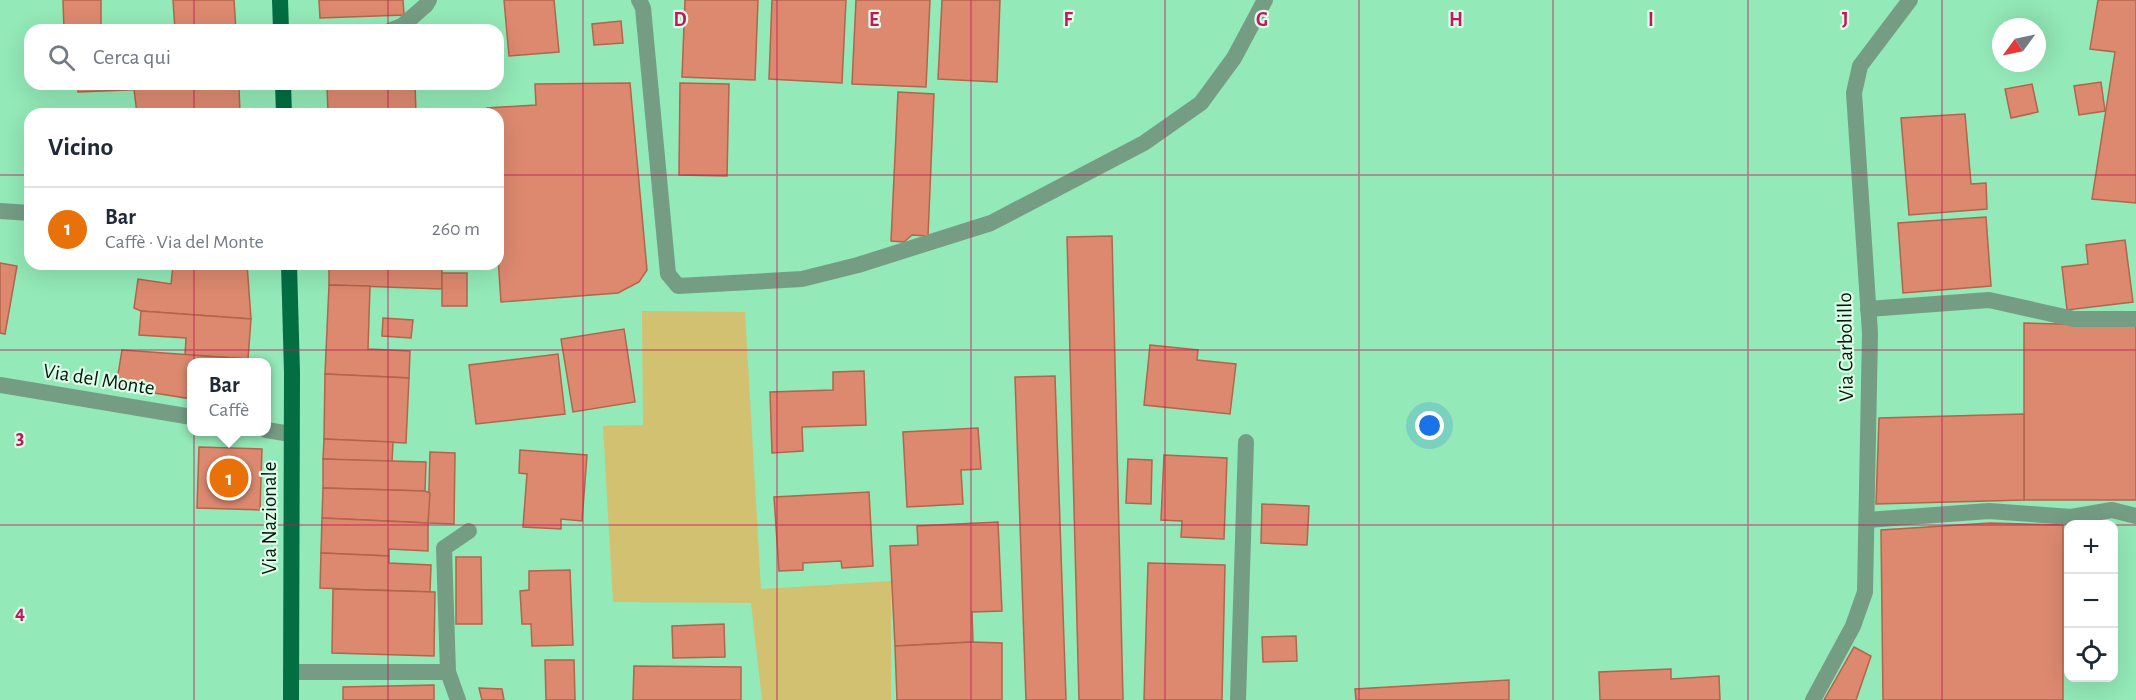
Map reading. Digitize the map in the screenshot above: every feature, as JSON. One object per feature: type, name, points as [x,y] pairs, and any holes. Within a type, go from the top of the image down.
[{"type":"main road","points":[[280,0],[281,24]]},
{"type":"main road","points":[[283,90],[284,108]]},
{"type":"main road","name":"Via Nazionale","points":[[289,270],[291,700]]},
{"type":"street","points":[[404,24],[429,0]]},
{"type":"street","points":[[639,0],[643,8],[668,274],[678,286],[802,279],[858,265],[991,223],[1144,143],[1201,103],[1234,58],[1265,0]]},
{"type":"street","name":"Via Carbolillo","points":[[1813,700],[1853,626],[1865,592],[1870,333],[1854,93],[1860,66],[1910,0]]},
{"type":"street","points":[[0,211],[24,213]]},
{"type":"street","points":[[1868,309],[1989,300],[2074,319],[2136,319]]},
{"type":"street","name":"Via del Monte","points":[[0,385],[187,416]]},
{"type":"street","points":[[271,430],[291,434]]},
{"type":"street","points":[[1238,700],[1246,442]]},
{"type":"street","points":[[1866,520],[1989,511],[2071,517],[2112,510],[2136,516]]},
{"type":"street","points":[[458,700],[448,672],[444,548],[469,531]]},
{"type":"street","points":[[291,672],[448,672]]},
{"type":"shaded area","points":[[642,311],[745,312],[761,589],[891,581],[891,700],[762,700],[751,603],[613,602],[603,426],[643,425]]},
{"type":"building","points":[[63,0],[101,0],[101,24],[64,24]]},
{"type":"building","points":[[173,0],[234,0],[236,24],[175,24]]},
{"type":"building","points":[[319,0],[403,0],[404,15],[320,18]]},
{"type":"building","points":[[504,0],[554,0],[559,52],[509,56]]},
{"type":"building","points":[[685,0],[758,0],[755,80],[682,77]]},
{"type":"building","points":[[772,0],[846,0],[842,83],[769,79]]},
{"type":"building","points":[[856,0],[930,0],[926,87],[852,84]]},
{"type":"building","points":[[942,0],[1000,0],[997,82],[938,79]]},
{"type":"building","points":[[2098,0],[2136,0],[2136,203],[2092,199],[2115,52],[2090,49]]},
{"type":"building","points":[[621,21],[623,43],[594,45],[592,24]]},
{"type":"building","points":[[2101,82],[2105,111],[2079,115],[2074,86]]},
{"type":"building","points":[[630,83],[647,270],[639,282],[618,293],[501,302],[499,270],[504,270],[504,108],[487,108],[536,105],[535,84]]},
{"type":"building","points":[[680,83],[729,84],[727,176],[679,175]]},
{"type":"building","points":[[2032,84],[2038,112],[2011,118],[2005,89]]},
{"type":"building","points":[[78,90],[126,90],[78,92]]},
{"type":"building","points":[[134,90],[239,90],[240,108],[136,108]]},
{"type":"building","points":[[327,90],[415,90],[416,108],[328,108]]},
{"type":"building","points":[[898,92],[934,94],[928,236],[912,235],[904,242],[891,241]]},
{"type":"building","points":[[1965,114],[1971,184],[1986,183],[1987,209],[1909,215],[1901,118]]},
{"type":"building","points":[[1986,217],[1991,286],[1903,293],[1898,223]]},
{"type":"building","points":[[1112,236],[1123,700],[1079,700],[1067,237]]},
{"type":"building","points":[[2125,240],[2133,302],[2067,310],[2062,267],[2088,264],[2086,245]]},
{"type":"building","points":[[0,263],[17,266],[5,334],[0,333]]},
{"type":"building","points":[[172,270],[247,270],[251,319],[141,311],[134,308],[138,279],[171,284]]},
{"type":"building","points":[[329,270],[442,270],[442,289],[329,285]]},
{"type":"building","points":[[442,273],[467,273],[467,306],[442,306]]},
{"type":"building","points":[[329,285],[370,286],[368,349],[410,351],[409,378],[325,374]]},
{"type":"building","points":[[141,311],[251,319],[248,358],[185,355],[186,338],[139,335]]},
{"type":"building","points":[[383,318],[413,320],[411,338],[382,336]]},
{"type":"building","points":[[2024,323],[2136,326],[2136,500],[2024,500]]},
{"type":"building","points":[[624,329],[635,402],[573,412],[561,339]]},
{"type":"building","points":[[1150,345],[1198,350],[1197,360],[1236,364],[1230,414],[1144,405]]},
{"type":"building","points":[[122,350],[234,358],[187,358],[187,398],[116,387]]},
{"type":"building","points":[[558,354],[565,414],[476,424],[469,365]]},
{"type":"building","points":[[864,371],[866,425],[802,427],[803,451],[772,453],[770,392],[833,390],[833,372]]},
{"type":"building","points":[[325,374],[409,378],[406,443],[324,439]]},
{"type":"building","points":[[1055,376],[1066,700],[1026,700],[1015,377]]},
{"type":"building","points":[[2024,414],[2024,500],[1876,504],[1879,418]]},
{"type":"building","points":[[978,428],[981,469],[961,470],[963,504],[907,507],[903,432]]},
{"type":"building","points":[[324,439],[393,442],[392,462],[323,459]]},
{"type":"building","points":[[199,447],[262,449],[260,510],[197,508]]},
{"type":"building","points":[[520,450],[587,455],[582,521],[561,519],[561,529],[523,527],[527,474],[519,473]]},
{"type":"building","points":[[430,452],[455,453],[454,524],[428,523]]},
{"type":"building","points":[[1164,455],[1227,458],[1224,539],[1181,537],[1182,521],[1161,520]]},
{"type":"building","points":[[323,459],[426,462],[425,491],[323,488]]},
{"type":"building","points":[[1128,459],[1152,460],[1151,504],[1126,503]]},
{"type":"building","points":[[323,488],[425,491],[430,493],[428,523],[322,518]]},
{"type":"building","points":[[869,492],[873,566],[842,568],[841,561],[803,563],[803,570],[779,571],[774,497]]},
{"type":"building","points":[[1262,504],[1309,506],[1307,545],[1261,543]]},
{"type":"building","points":[[322,518],[428,523],[428,551],[389,549],[389,556],[321,553]]},
{"type":"building","points":[[998,522],[1002,611],[972,612],[973,642],[895,646],[890,546],[918,545],[917,526]]},
{"type":"building","points":[[1990,523],[2063,525],[2063,700],[1883,700],[1881,530]]},
{"type":"building","points":[[321,553],[389,556],[389,563],[431,565],[430,592],[320,588]]},
{"type":"building","points":[[456,557],[481,557],[482,624],[456,624]]},
{"type":"building","points":[[1148,563],[1225,565],[1222,700],[1144,700]]},
{"type":"building","points":[[570,570],[573,645],[532,646],[531,624],[522,624],[520,591],[529,590],[529,571]]},
{"type":"building","points":[[333,589],[435,592],[434,656],[332,653]]},
{"type":"building","points":[[724,624],[725,657],[673,658],[672,626]]},
{"type":"building","points":[[1296,636],[1297,661],[1263,662],[1262,637]]},
{"type":"building","points":[[973,642],[1002,643],[1002,700],[897,700],[895,646]]},
{"type":"building","points":[[1854,647],[1871,656],[1856,700],[1824,700]]},
{"type":"building","points":[[545,660],[574,660],[575,700],[546,700]]},
{"type":"building","points":[[634,666],[741,667],[741,700],[633,700]]},
{"type":"building","points":[[1671,669],[1671,679],[1719,676],[1720,700],[1600,700],[1599,672]]},
{"type":"building","points":[[1509,680],[1509,700],[1356,700],[1355,689]]},
{"type":"building","points":[[434,685],[434,700],[343,700],[343,687]]},
{"type":"building","points":[[479,688],[502,689],[504,700],[482,700]]},
{"type":"place","name":"Bar","points":[[229,478]]}]
